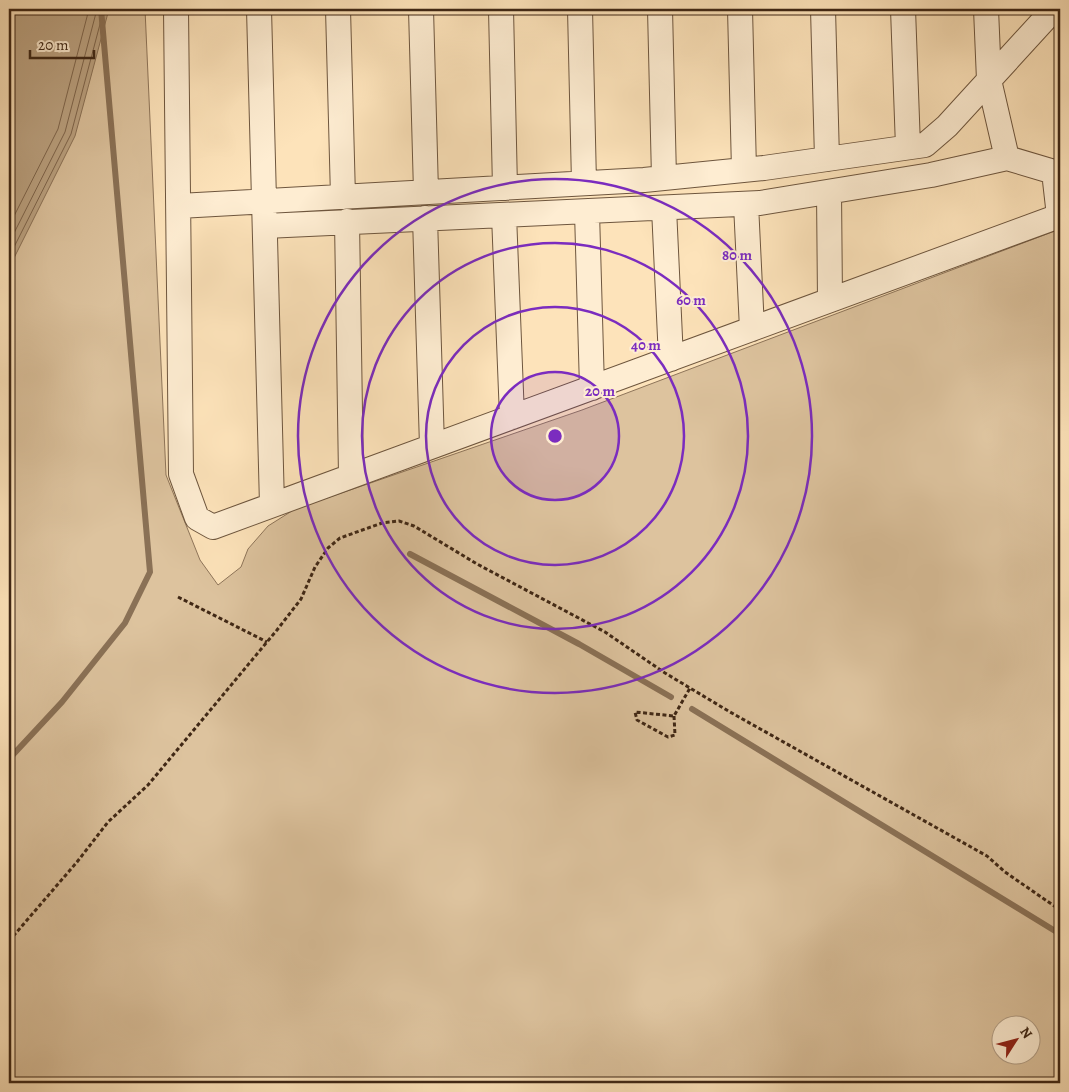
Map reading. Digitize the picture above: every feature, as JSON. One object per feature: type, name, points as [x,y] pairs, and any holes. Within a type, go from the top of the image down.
[{"type":"lane","points":[[176,9],[181,474],[197,518],[212,527],[1059,216],[1054,172],[1007,158],[931,175],[746,204],[265,226]]},
{"type":"lane","points":[[259,9],[272,505]]},
{"type":"lane","points":[[338,9],[343,197]]},
{"type":"lane","points":[[421,9],[426,192]]},
{"type":"lane","points":[[501,9],[505,188]]},
{"type":"lane","points":[[580,9],[584,183]]},
{"type":"lane","points":[[660,9],[664,178]]},
{"type":"lane","points":[[740,9],[744,170]]},
{"type":"lane","points":[[823,9],[827,159]]},
{"type":"lane","points":[[903,9],[908,147]]},
{"type":"lane","points":[[986,9],[989,80],[1007,158]]},
{"type":"lane","points":[[179,206],[664,178],[744,170],[925,145],[947,126],[1054,9]]},
{"type":"lane","points":[[829,192],[830,300]]},
{"type":"lane","points":[[746,204],[752,329]]},
{"type":"lane","points":[[664,208],[671,359]]},
{"type":"lane","points":[[587,212],[592,388]]},
{"type":"lane","points":[[504,215],[512,417]]},
{"type":"lane","points":[[425,218],[432,446]]},
{"type":"lane","points":[[347,221],[351,476]]},
{"type":"path","points":[[9,941],[77,862],[108,822],[148,785],[267,642],[301,599],[315,567],[328,548],[340,538],[382,523],[399,521],[414,526],[468,559],[597,627],[690,688],[987,856],[1005,872],[1060,910]]},
{"type":"path","points":[[178,597],[267,642]]},
{"type":"path","points":[[674,716],[635,712],[637,720],[668,737],[675,735],[674,716],[690,688]]},
{"type":"shaded area","points":[[9,9],[145,9],[166,475],[200,560],[218,585],[241,567],[248,549],[268,526],[295,509],[582,410],[1060,229],[1060,1083],[9,1083]]},
{"type":"water","points":[[9,9],[109,9],[75,136],[9,268]]},
{"type":"waterway","points":[[9,759],[62,702],[125,623],[150,572],[101,9]]},
{"type":"waterway","points":[[410,554],[579,644],[671,697]]},
{"type":"waterway","points":[[692,709],[1060,934]]}]
